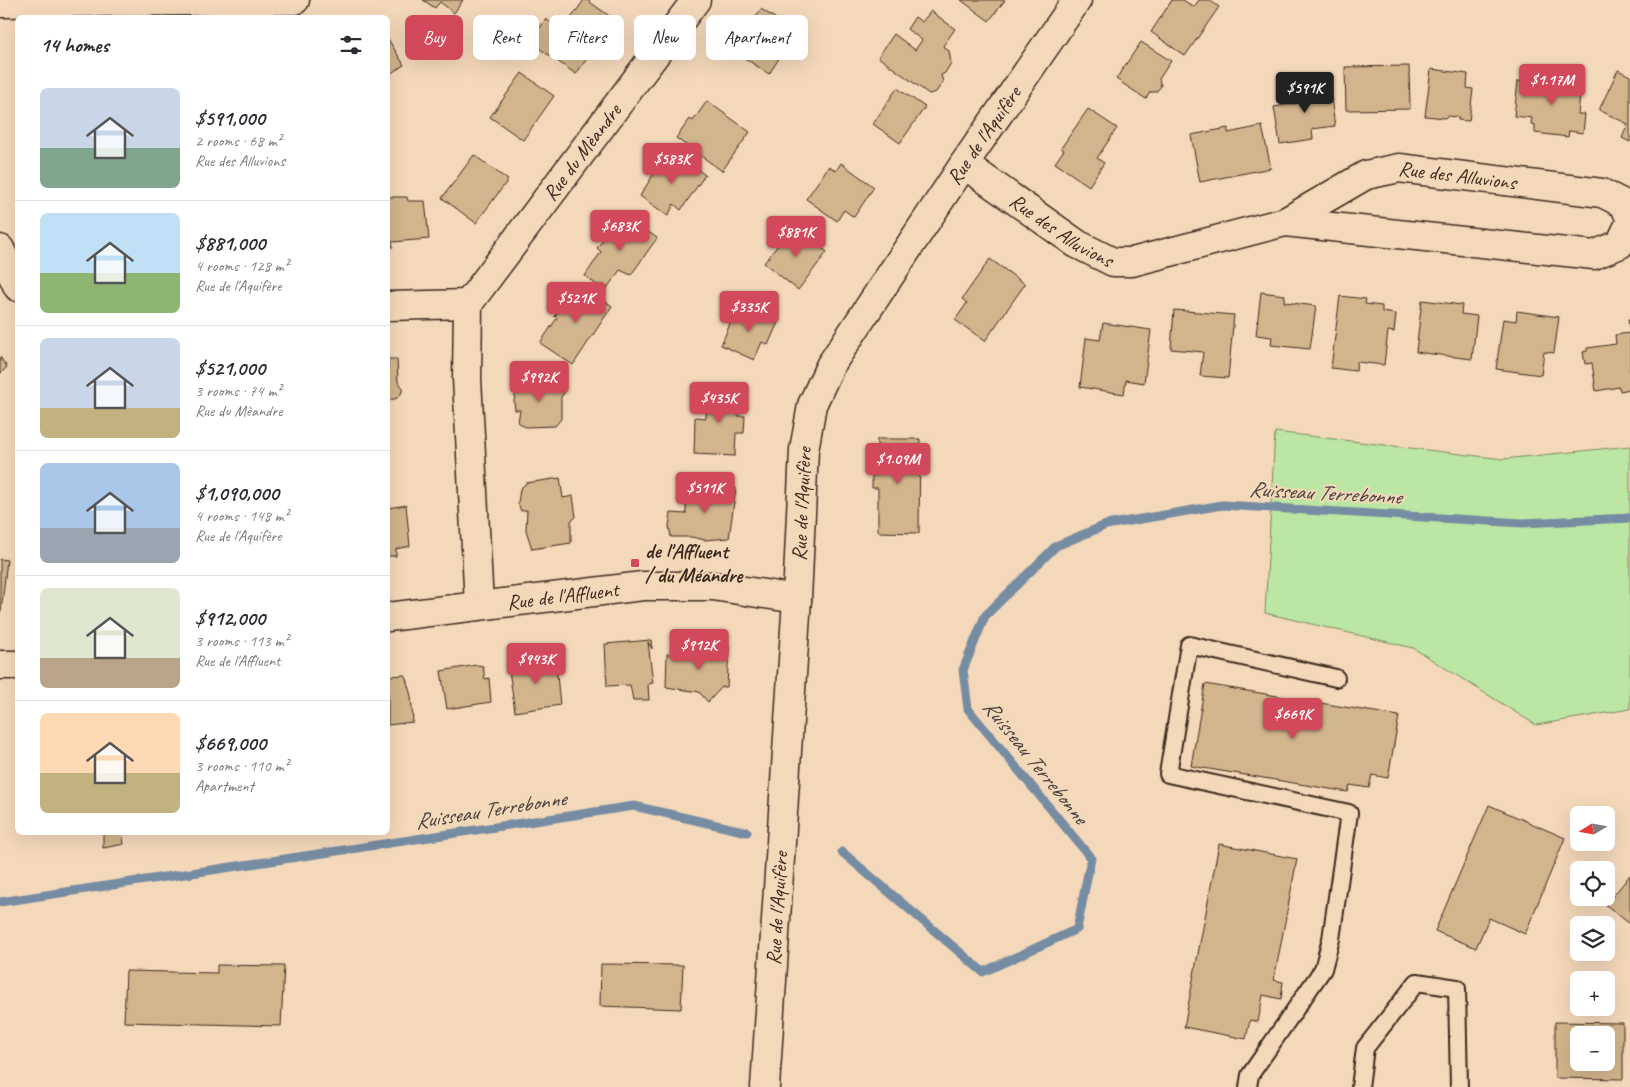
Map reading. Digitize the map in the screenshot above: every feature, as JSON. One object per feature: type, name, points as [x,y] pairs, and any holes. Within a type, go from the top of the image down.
[{"type":"street","points":[[0,3],[295,0]]},
{"type":"street","name":"Rue du Mèandre","points":[[468,304],[696,0]]},
{"type":"street","name":"Rue de l'Aquifère","points":[[765,1087],[797,599],[804,450],[812,405],[830,366],[964,164],[1077,0]]},
{"type":"street","name":"Rue des Alluvions","points":[[964,164],[1077,244],[1112,262],[1132,262],[1285,222],[1366,176],[1399,168],[1602,193],[1624,204],[1630,218]]},
{"type":"street","name":"Rue des Alluvions","points":[[1285,222],[1594,255],[1620,244],[1630,223]]},
{"type":"street","points":[[0,249],[15,281]]},
{"type":"street","points":[[390,306],[468,304],[467,379],[479,605]]},
{"type":"street","name":"Rue de l'Affluent","points":[[390,617],[643,586],[713,586],[797,599]]},
{"type":"street","points":[[0,665],[15,665]]},
{"type":"lane","points":[[1248,1087],[1250,1075],[1323,969],[1331,939],[1348,813],[1168,774],[1189,645],[1336,678]]},
{"type":"lane","points":[[1360,1087],[1365,1048],[1417,982],[1457,988],[1459,1087]]},
{"type":"green space","points":[[1275,432],[1503,459],[1630,446],[1630,709],[1536,725],[1413,648],[1265,613]]},
{"type":"building","points":[[423,0],[463,0],[454,13],[440,2],[435,8]]},
{"type":"building","points":[[584,0],[587,0],[608,15],[573,15]]},
{"type":"building","points":[[961,0],[1005,0],[989,21]]},
{"type":"building","points":[[1172,0],[1183,0],[1194,7],[1199,0],[1209,0],[1219,7],[1185,56],[1151,32]]},
{"type":"building","points":[[761,9],[770,15],[757,15]]},
{"type":"building","points":[[931,11],[955,29],[943,46],[949,51],[951,63],[945,73],[941,75],[943,82],[936,92],[929,94],[878,57],[894,34],[915,50],[922,40],[907,29],[915,17],[922,22]]},
{"type":"building","points":[[546,19],[549,21],[549,55],[539,48],[539,29]]},
{"type":"building","points":[[390,42],[404,65],[390,74]]},
{"type":"building","points":[[1141,42],[1171,61],[1159,79],[1161,86],[1156,92],[1150,92],[1146,99],[1116,79]]},
{"type":"building","points":[[556,60],[586,60],[576,74]]},
{"type":"building","points":[[748,60],[778,60],[769,74]]},
{"type":"building","points":[[1409,66],[1410,109],[1346,110],[1345,67]]},
{"type":"building","points":[[1431,69],[1468,74],[1467,88],[1473,89],[1469,121],[1458,120],[1458,117],[1425,116]]},
{"type":"building","points":[[1618,70],[1630,76],[1630,142],[1622,138],[1628,124],[1599,110]]},
{"type":"building","points":[[522,73],[554,96],[523,140],[490,117]]},
{"type":"building","points":[[1567,74],[1582,76],[1578,114],[1585,114],[1583,133],[1569,131],[1568,137],[1535,133],[1535,125],[1531,124],[1532,118],[1514,116],[1518,81],[1565,86]]},
{"type":"building","points":[[1329,84],[1335,126],[1312,129],[1313,139],[1280,144],[1274,107],[1298,103],[1295,88]]},
{"type":"building","points":[[897,88],[925,107],[900,143],[873,124]]},
{"type":"building","points":[[707,101],[750,132],[722,171],[676,138],[690,119],[693,121]]},
{"type":"building","points":[[1088,109],[1117,128],[1097,158],[1104,163],[1089,186],[1055,163],[1064,150],[1061,148]]},
{"type":"building","points":[[1262,126],[1271,168],[1200,182],[1191,135],[1228,128],[1228,133]]},
{"type":"building","points":[[677,154],[705,175],[681,210],[674,204],[668,216],[640,196],[658,167],[661,170],[668,159]]},
{"type":"building","points":[[474,155],[508,180],[476,223],[442,198]]},
{"type":"building","points":[[841,163],[874,187],[854,217],[844,210],[837,221],[806,199],[829,166],[836,171]]},
{"type":"building","points":[[390,197],[407,197],[408,201],[425,201],[429,239],[392,242],[393,247],[390,247]]},
{"type":"building","points":[[622,214],[657,238],[631,275],[620,270],[605,291],[585,276],[601,252],[597,248]]},
{"type":"building","points":[[790,230],[799,237],[802,232],[827,252],[798,290],[764,263]]},
{"type":"building","points":[[990,259],[1025,284],[985,341],[955,320],[967,303],[962,299]]},
{"type":"building","points":[[582,285],[612,306],[573,365],[540,343],[557,318],[554,316],[557,314],[554,309],[564,297],[569,302]]},
{"type":"building","points":[[1261,292],[1285,295],[1284,302],[1316,306],[1310,349],[1271,345],[1272,337],[1256,335]]},
{"type":"building","points":[[1340,296],[1366,299],[1365,304],[1382,306],[1382,312],[1396,314],[1394,332],[1388,331],[1384,365],[1357,362],[1356,371],[1331,368]]},
{"type":"building","points":[[1422,300],[1462,305],[1461,314],[1477,316],[1472,359],[1416,352]]},
{"type":"building","points":[[744,307],[778,322],[768,345],[762,342],[754,360],[721,345],[736,310],[742,313]]},
{"type":"building","points":[[1174,310],[1234,315],[1228,378],[1200,376],[1203,352],[1171,349]]},
{"type":"building","points":[[1517,311],[1559,317],[1554,353],[1544,352],[1541,375],[1496,369],[1503,319],[1516,321]]},
{"type":"building","points":[[1103,323],[1151,330],[1144,383],[1126,380],[1124,394],[1080,387],[1086,338],[1100,340]]},
{"type":"building","points":[[1630,333],[1630,389],[1620,391],[1619,387],[1596,391],[1592,363],[1585,364],[1583,352],[1587,351],[1587,348],[1616,344],[1615,335]]},
{"type":"building","points":[[0,357],[7,367],[0,374]]},
{"type":"building","points":[[390,359],[397,359],[398,382],[403,388],[397,398],[390,400]]},
{"type":"building","points":[[550,379],[560,381],[564,385],[565,391],[561,397],[561,419],[555,426],[525,427],[518,422],[520,410],[515,410],[514,401],[517,387],[525,381],[543,383]]},
{"type":"building","points":[[708,388],[739,390],[738,416],[745,416],[744,433],[736,433],[735,456],[694,454],[695,417],[706,418]]},
{"type":"building","points":[[877,439],[920,439],[919,533],[878,532],[878,488],[872,488],[872,475],[877,475]]},
{"type":"building","points":[[560,478],[563,498],[573,496],[576,517],[571,521],[571,543],[532,549],[526,530],[527,510],[521,511],[518,503],[520,489],[526,483]]},
{"type":"building","points":[[695,487],[736,488],[729,538],[705,540],[692,537],[671,537],[669,526],[671,513],[686,514],[686,490]]},
{"type":"building","points":[[406,505],[410,546],[396,549],[396,556],[390,556],[390,508]]},
{"type":"building","points":[[0,559],[7,560],[1,612],[0,612]]},
{"type":"building","points":[[651,640],[652,649],[648,642],[653,683],[648,684],[649,700],[633,700],[630,685],[607,686],[605,644]]},
{"type":"building","points":[[707,647],[729,647],[727,687],[722,687],[708,702],[699,692],[666,687],[667,654],[688,655],[687,648],[706,650]]},
{"type":"building","points":[[555,655],[560,705],[515,712],[509,670],[526,667],[527,661],[543,656]]},
{"type":"building","points":[[477,665],[483,666],[485,679],[489,678],[491,702],[447,709],[441,671]]},
{"type":"building","points":[[405,675],[411,696],[413,722],[390,725],[390,676]]},
{"type":"building","points":[[1205,684],[1399,716],[1388,778],[1372,775],[1369,788],[1350,785],[1348,792],[1191,766]]},
{"type":"building","points":[[1489,805],[1565,838],[1525,934],[1489,918],[1476,948],[1435,931]]},
{"type":"building","points":[[103,835],[122,835],[124,844],[103,848]]},
{"type":"building","points":[[1219,844],[1297,859],[1274,980],[1283,982],[1281,999],[1263,995],[1258,1022],[1250,1020],[1246,1039],[1184,1027]]},
{"type":"building","points":[[1630,875],[1630,924],[1607,906],[1615,906],[1615,894]]},
{"type":"building","points":[[601,964],[683,965],[681,1009],[600,1006]]},
{"type":"building","points":[[217,965],[284,966],[281,1026],[124,1022],[126,971],[217,973]]},
{"type":"building","points":[[1555,1022],[1623,1023],[1623,1079],[1555,1078]]},
{"type":"waterway","name":"Ruisseau Terrebonne","points":[[842,852],[983,972],[1077,929],[1091,858],[968,709],[963,670],[985,616],[1056,546],[1106,525],[1222,505],[1523,523],[1630,518]]},
{"type":"waterway","name":"Ruisseau Terrebonne","points":[[0,902],[634,806],[747,832]]},
{"type":"place","name":"de l'Affluent / du Méandre","points":[[635,563]]}]
